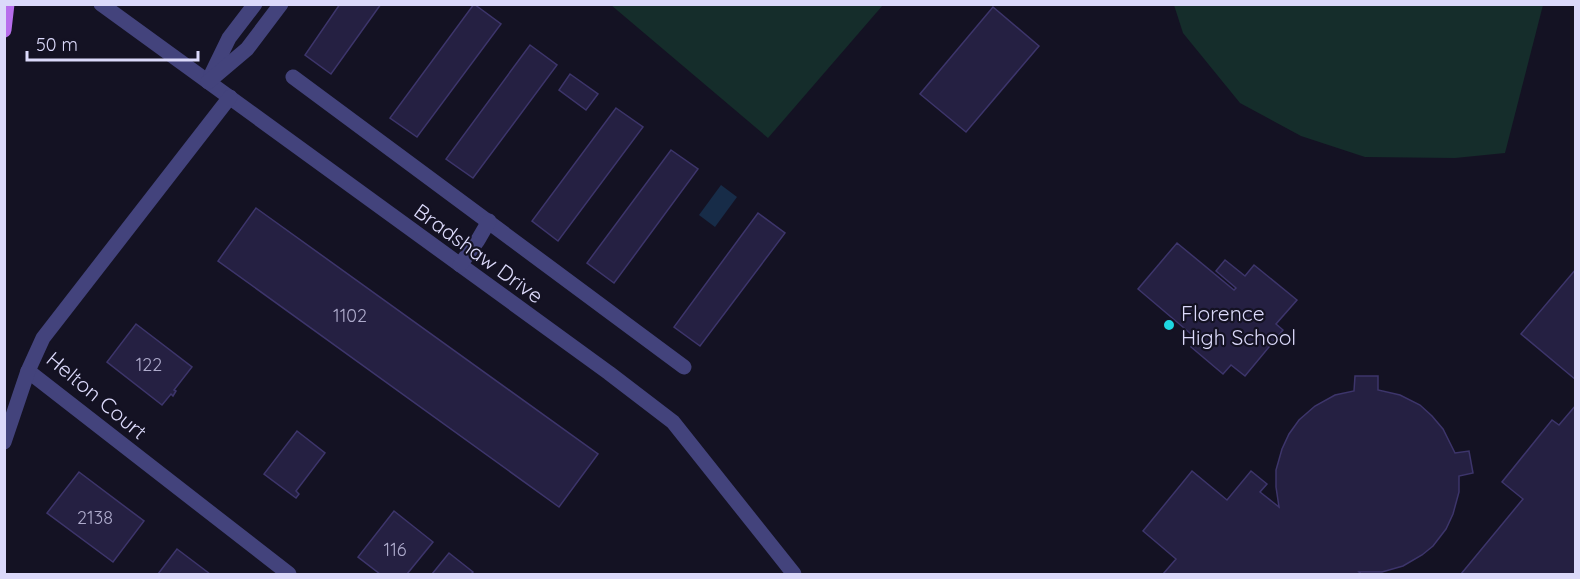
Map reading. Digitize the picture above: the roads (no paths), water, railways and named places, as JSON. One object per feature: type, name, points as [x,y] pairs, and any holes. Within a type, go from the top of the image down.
[{"type":"main road","points":[[4,30],[7,4]]},
{"type":"street","name":"Bradshaw Drive","points":[[101,4],[609,373],[673,422],[794,574]]},
{"type":"street","points":[[208,82],[229,38],[255,4]]},
{"type":"street","points":[[208,82],[247,49],[281,4]]},
{"type":"street","points":[[293,77],[684,367]]},
{"type":"street","name":"Helton Court","points":[[230,97],[43,338],[28,371],[289,574]]},
{"type":"street","points":[[460,265],[489,221]]},
{"type":"street","points":[[4,442],[28,371]]},
{"type":"water","points":[[721,185],[737,197],[715,227],[699,215]]},
{"type":"place","name":"Florence High School","points":[[1169,325]]}]
